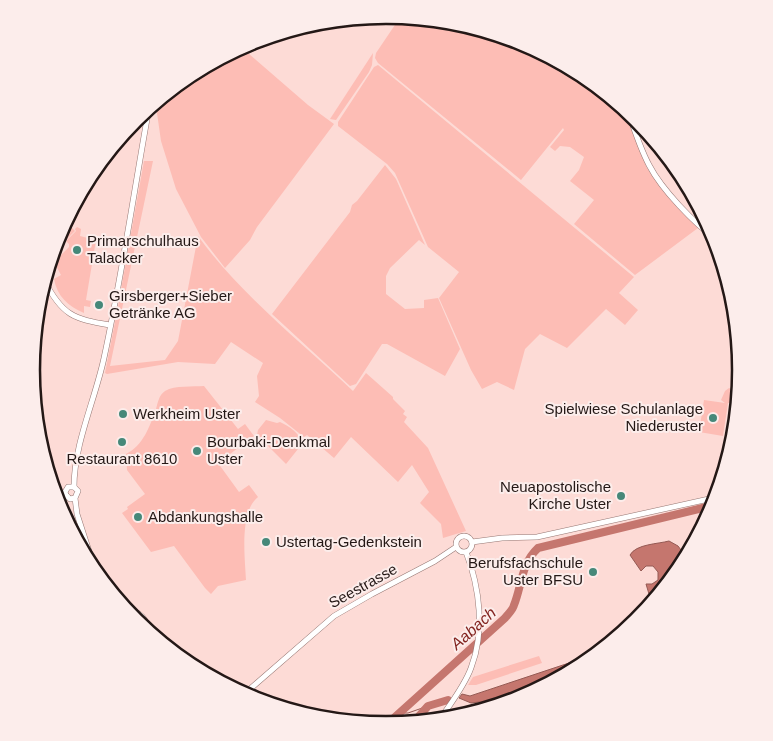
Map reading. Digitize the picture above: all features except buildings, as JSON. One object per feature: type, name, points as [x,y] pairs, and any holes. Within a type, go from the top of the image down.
[{"type":"street","points":[[87,546],[70,493],[74,470],[104,359],[147,120]]},
{"type":"street","points":[[634,127],[644,155],[658,179],[703,230]]},
{"type":"street","points":[[50,290],[56,302],[70,314],[82,320],[110,326]]},
{"type":"street","points":[[62,492],[70,493]]},
{"type":"street","points":[[472,542],[502,538],[537,538],[708,499]]},
{"type":"street","points":[[461,537],[468,537],[472,542],[471,548],[466,552],[460,552],[456,547],[457,541],[461,537]]},
{"type":"street","name":"Seestrasse","points":[[250,689],[334,616],[376,591],[435,561],[456,547]]},
{"type":"street","points":[[445,712],[467,677],[479,636],[478,588],[466,552]]},
{"type":"shaded area","points":[[396,24],[409,24],[454,30],[498,42],[560,70],[598,95],[630,123],[647,168],[664,192],[698,228],[635,275],[574,224],[594,200],[570,181],[579,170],[584,157],[570,147],[560,146],[555,151],[550,147],[564,130],[563,128],[521,180],[378,63],[375,58],[376,53]]},
{"type":"shaded area","points":[[248,53],[308,105],[334,124],[257,227],[250,240],[225,268],[201,237],[176,189],[161,141],[157,111],[194,82],[213,70]]},
{"type":"shaded area","points":[[373,53],[369,72],[336,120],[330,119]]},
{"type":"shaded area","points":[[378,65],[634,277],[619,293],[638,310],[625,325],[606,309],[567,348],[540,334],[525,349],[514,390],[497,382],[482,389],[471,370],[439,298],[459,272],[428,247],[395,173],[387,164],[338,126],[338,122],[374,67]]},
{"type":"shaded area","points":[[144,161],[153,161],[110,366],[165,360],[178,341],[198,236],[214,257],[251,297],[353,391],[366,373],[393,397],[405,411],[403,414],[407,417],[404,422],[428,448],[466,531],[443,538],[441,524],[420,503],[429,492],[412,465],[398,482],[351,437],[334,458],[307,435],[304,437],[280,418],[255,402],[259,396],[257,376],[263,363],[231,342],[215,364],[178,362],[105,373]]},
{"type":"shaded area","points":[[385,165],[396,179],[425,245],[419,240],[390,268],[386,276],[386,294],[405,309],[424,308],[424,300],[438,298],[460,349],[445,376],[387,344],[382,344],[356,384],[350,386],[272,314],[350,212],[352,205]]},
{"type":"shaded area","points":[[71,227],[75,231],[65,241]]},
{"type":"shaded area","points":[[77,227],[81,229],[80,236],[96,240],[86,300],[91,301],[90,307],[84,306],[84,313],[64,300],[55,285],[54,279],[61,275],[56,266],[58,259],[69,247],[66,241],[76,231]]},
{"type":"shaded area","points":[[204,386],[238,429],[245,424],[254,436],[218,463],[239,492],[249,485],[258,497],[248,513],[244,536],[246,580],[218,586],[211,594],[174,546],[151,552],[122,513],[145,494],[127,470],[126,454],[137,446],[145,435],[161,395],[169,389]]},
{"type":"shaded area","name":"Spielwiese Schulanlage Niederuster","points":[[729,388],[733,390],[733,393],[732,403],[728,403],[723,436],[699,432],[704,400],[725,403],[721,400],[725,391]]},
{"type":"shaded area","points":[[266,420],[280,422],[287,426],[301,440],[302,444],[286,464],[257,435],[258,430]]},
{"type":"shaded area","points":[[669,541],[678,546],[682,552],[662,582],[650,596],[646,584],[652,584],[658,580],[658,572],[653,566],[646,566],[641,571],[630,555],[633,551],[648,545]]},
{"type":"shaded area","points":[[539,656],[542,663],[476,685],[468,685],[473,677]]},
{"type":"shaded area","points":[[577,660],[540,681],[498,699],[484,703],[471,703],[459,698],[462,694],[470,696]]},
{"type":"waterway","name":"Aabach","points":[[395,717],[512,610],[525,568],[532,554],[538,548],[705,507]]},
{"type":"waterway","name":"Aabach","points":[[419,716],[428,706],[448,700]]},
{"type":"waterway","name":"Aabach","points":[[399,713],[408,713],[428,706]]},
{"type":"place","name":"Primarschulhaus Talacker","points":[[77,250]]},
{"type":"place","name":"Girsberger+Sieber Getränke AG","points":[[99,305]]},
{"type":"place","name":"Werkheim Uster","points":[[123,414]]},
{"type":"place","name":"Spielwiese Schulanlage Niederuster","points":[[713,418]]},
{"type":"place","name":"Restaurant 8610","points":[[122,442]]},
{"type":"place","name":"Bourbaki-Denkmal Uster","points":[[197,451]]},
{"type":"place","name":"Neuapostolische Kirche Uster","points":[[621,496]]},
{"type":"place","name":"Abdankungshalle","points":[[138,517]]},
{"type":"place","name":"Ustertag-Gedenkstein","points":[[266,542]]},
{"type":"place","name":"Berufsfachschule Uster BFSU","points":[[593,572]]}]
